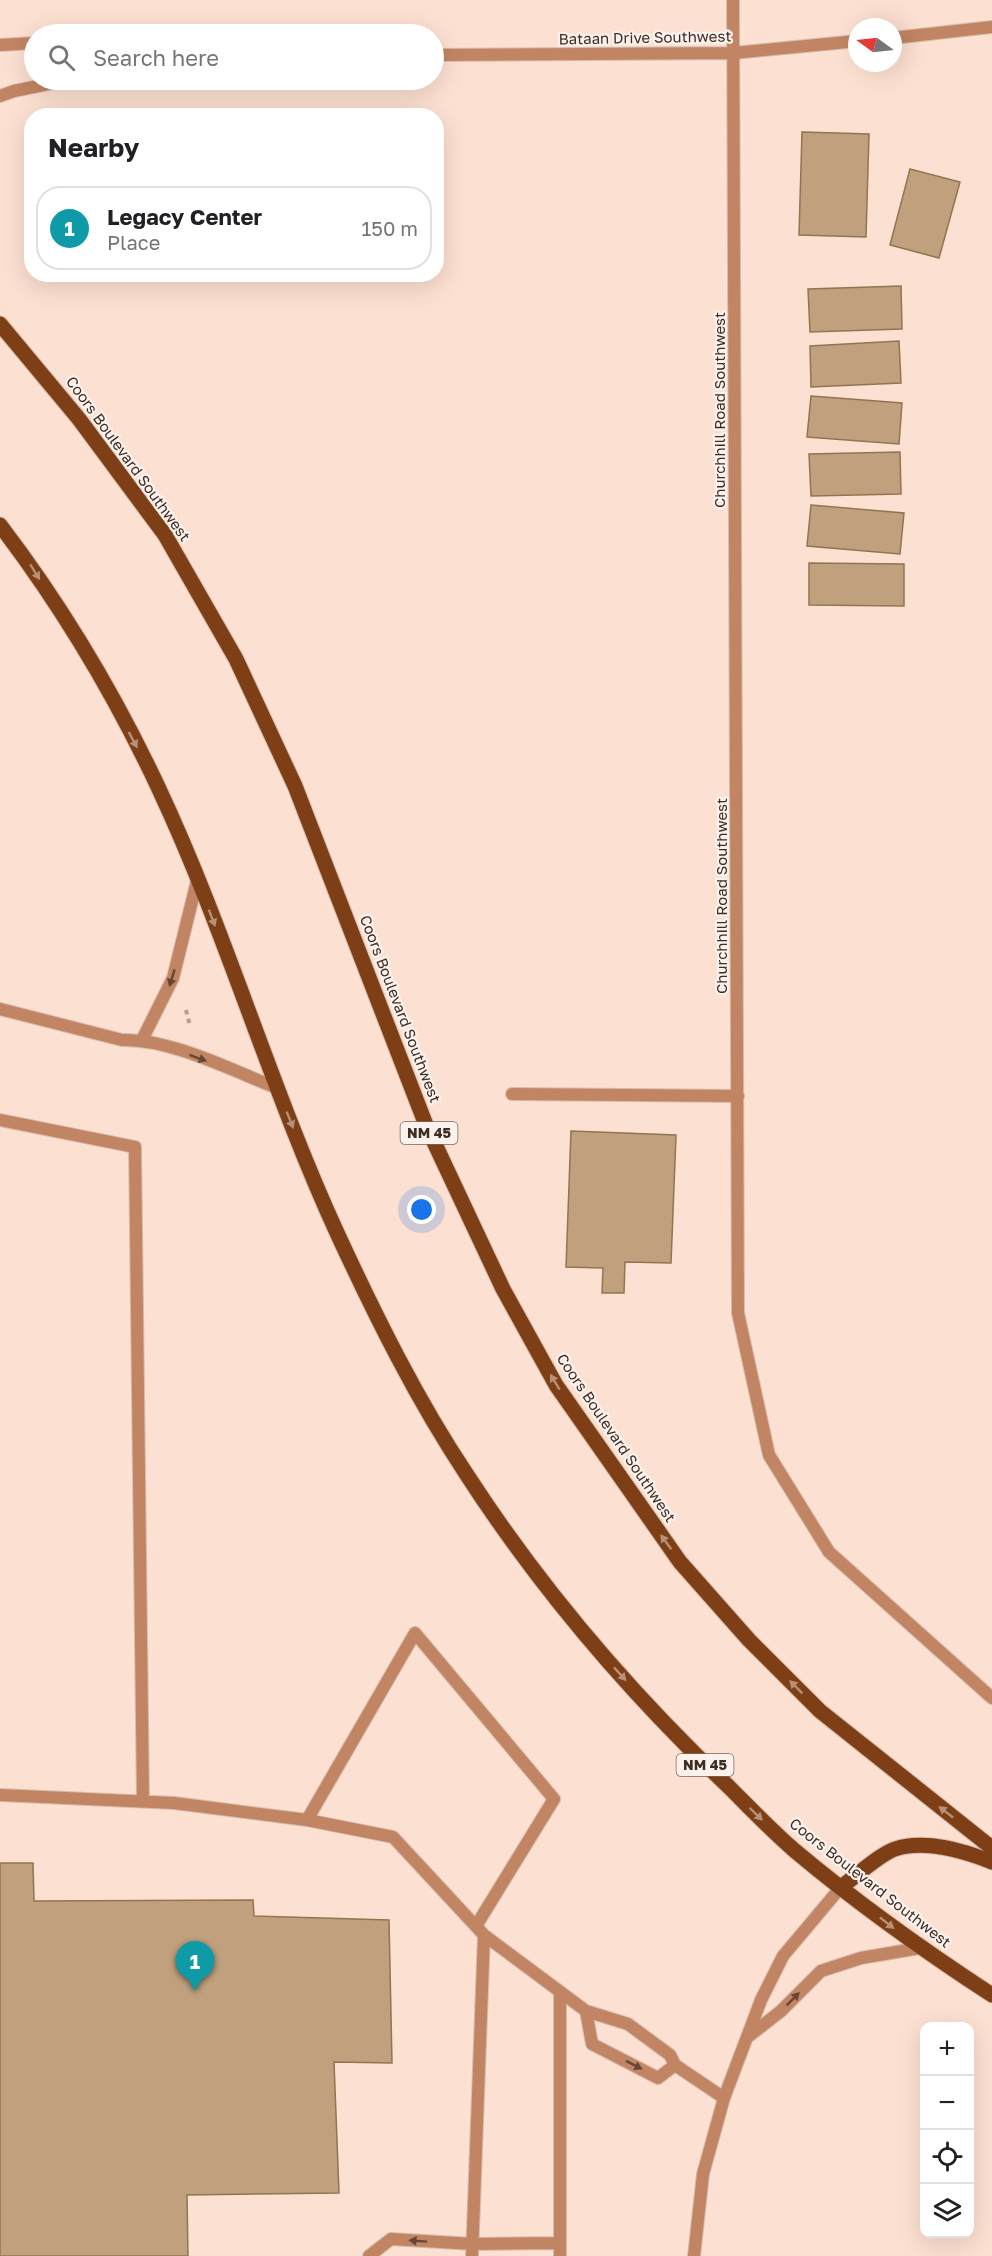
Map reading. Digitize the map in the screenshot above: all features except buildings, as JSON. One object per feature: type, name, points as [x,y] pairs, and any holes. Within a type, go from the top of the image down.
[{"type":"main road","name":"Coors Boulevard Southwest","points":[[1,322],[79,419],[165,535],[236,659],[295,786],[426,1125],[502,1289],[556,1385],[680,1562],[749,1640],[820,1711],[992,1848]]},
{"type":"main road","name":"Coors Boulevard Southwest","points":[[0,525],[28,562],[98,675],[159,788],[277,1088],[337,1233],[394,1350],[465,1472],[525,1559],[597,1649],[677,1738],[793,1849],[920,1948],[992,1995]]},
{"type":"main road","points":[[841,1887],[895,1849],[931,1846],[962,1850],[992,1862]]},
{"type":"street","name":"Churchhill Road Southwest","points":[[733,0],[738,1313],[769,1455],[829,1552],[992,1698]]},
{"type":"street","points":[[902,37],[992,27]]},
{"type":"street","name":"Bataan Drive Southwest","points":[[444,55],[734,53],[848,42]]},
{"type":"street","points":[[0,45],[24,44]]},
{"type":"street","points":[[0,96],[24,89]]},
{"type":"street","points":[[142,1040],[173,978],[197,881]]},
{"type":"street","points":[[0,1009],[122,1040],[142,1040],[195,1056],[277,1088]]},
{"type":"street","points":[[512,1094],[738,1096]]},
{"type":"street","points":[[0,1120],[135,1147],[143,1801]]},
{"type":"street","points":[[307,1820],[415,1633],[554,1799],[480,1930],[472,2250]]},
{"type":"street","points":[[0,1795],[143,1801],[307,1820],[393,1837],[480,1930],[586,2011],[628,2024],[670,2055],[675,2065],[724,2098]]},
{"type":"street","points":[[694,2256],[703,2175],[724,2098],[761,2000],[783,1956],[841,1887]]},
{"type":"street","points":[[748,2037],[781,2011],[821,1971],[861,1958],[920,1948]]},
{"type":"street","points":[[369,2256],[391,2239],[472,2250],[560,2250],[560,1993]]},
{"type":"street","points":[[586,2011],[592,2044],[658,2078],[675,2065]]},
{"type":"place","name":"Legacy Center","points":[[195,1991]]}]
